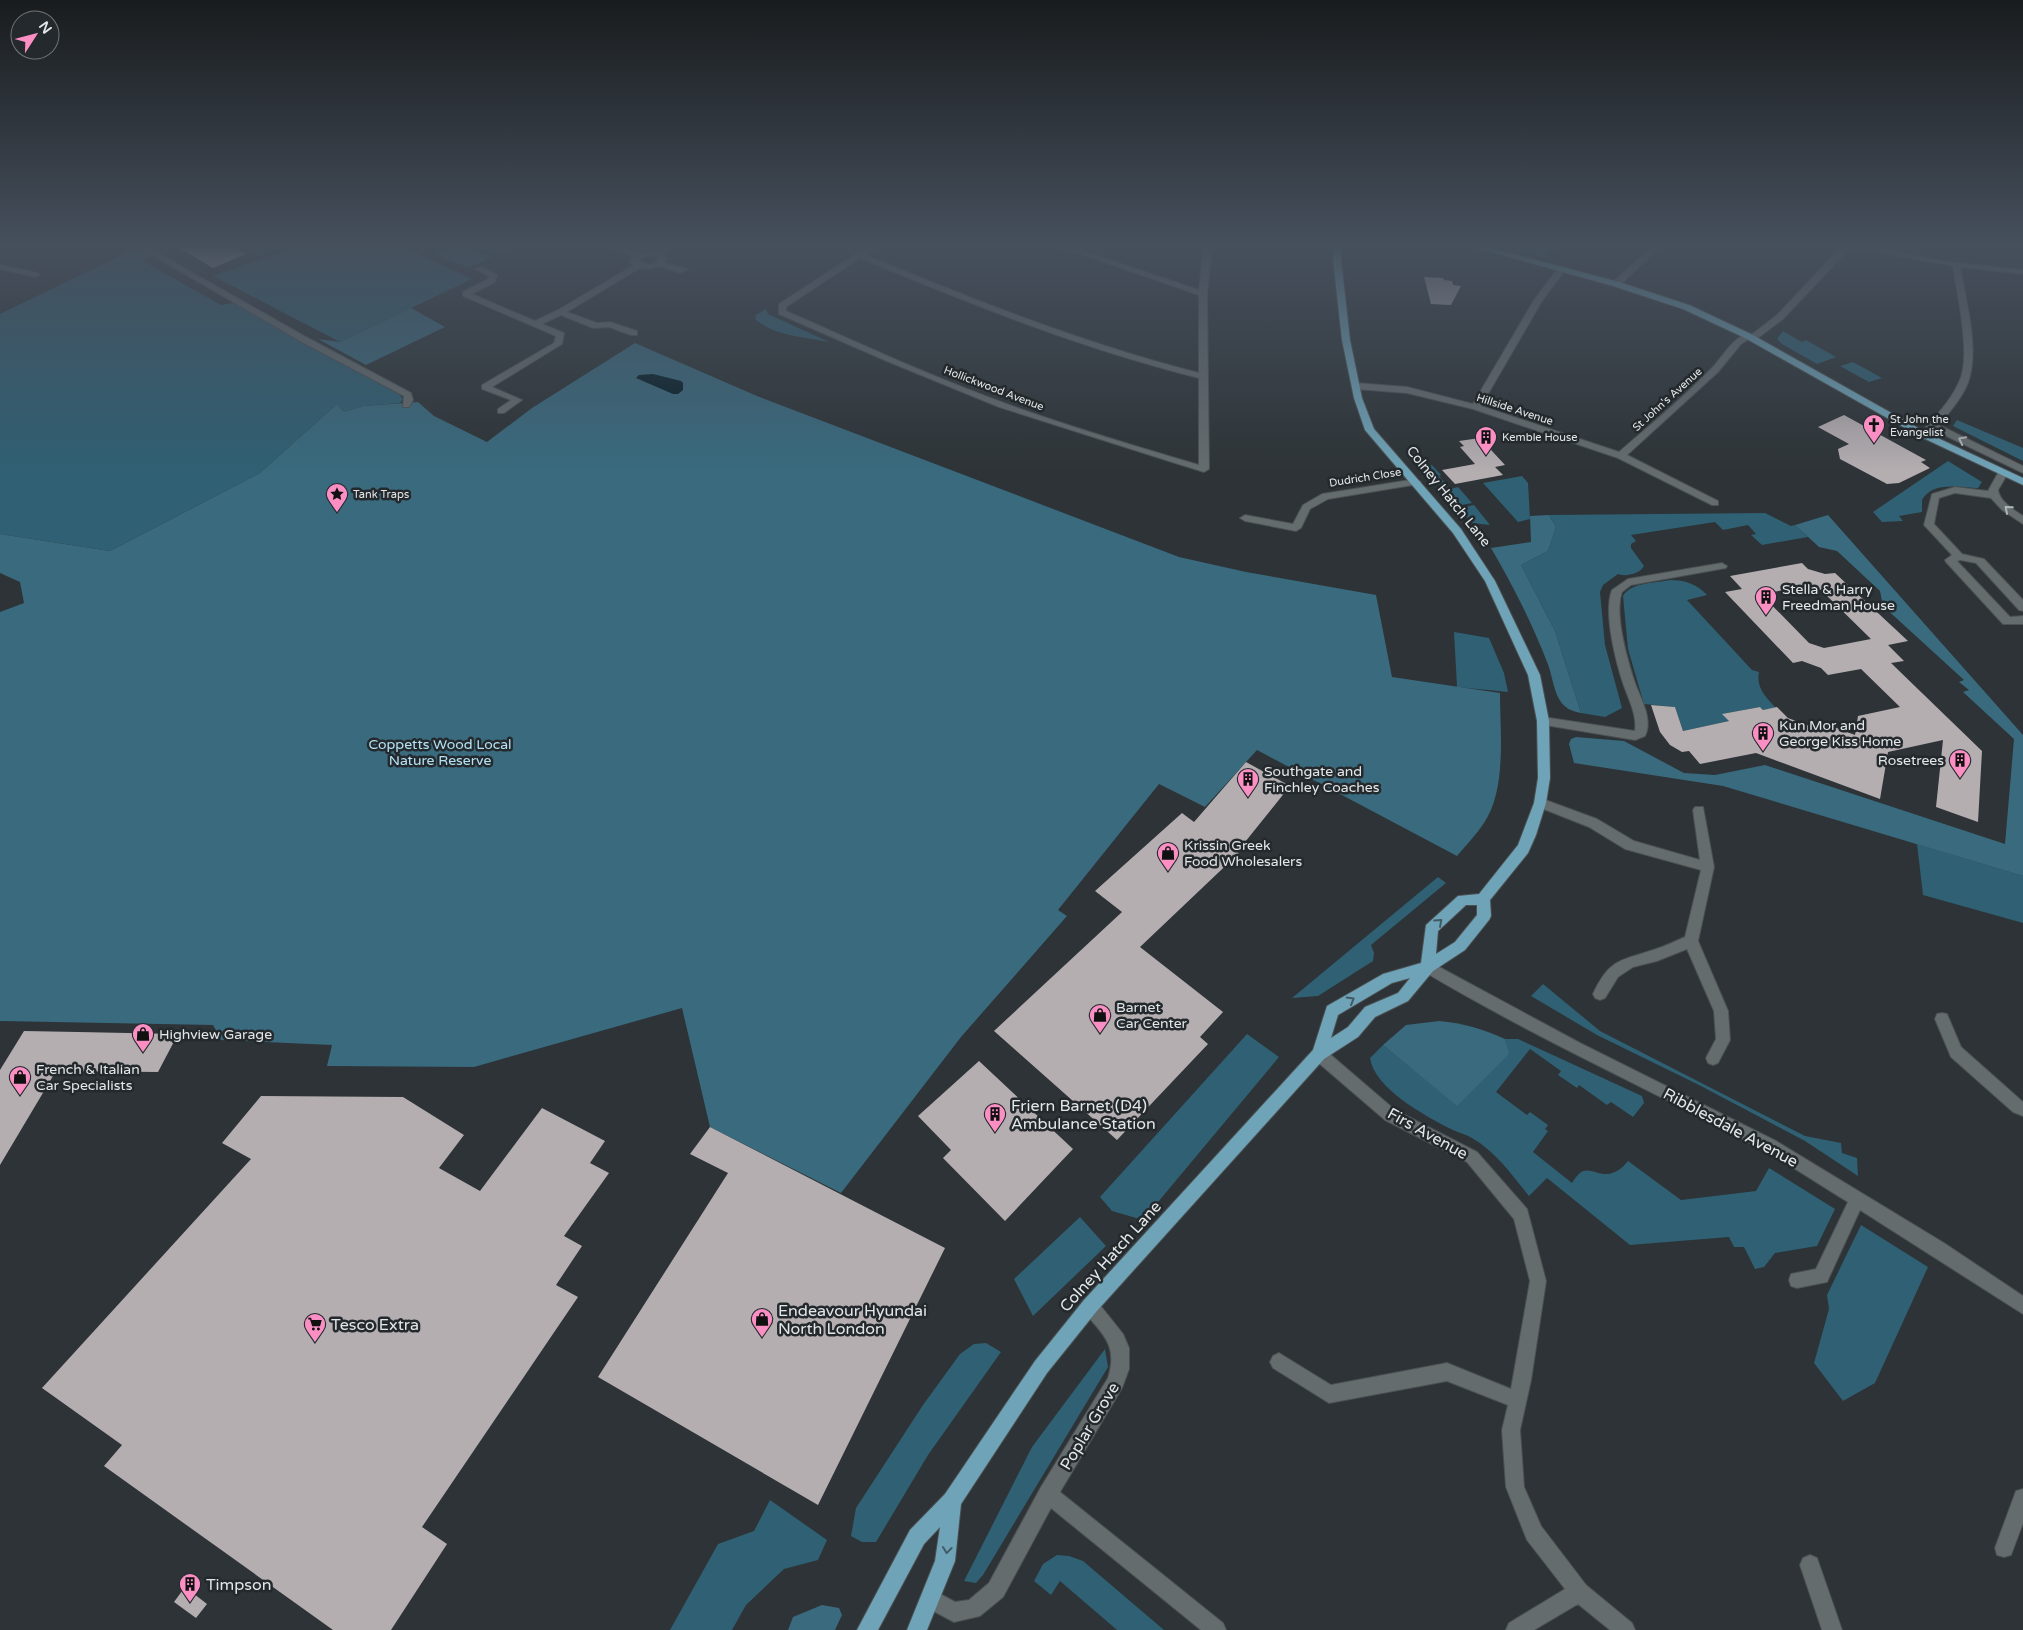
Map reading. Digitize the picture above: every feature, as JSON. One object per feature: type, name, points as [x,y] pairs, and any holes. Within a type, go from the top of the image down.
[{"type":"main road","name":"Colney Hatch Lane","points":[[869,1626],[917,1537],[952,1501],[1041,1367],[1090,1306],[1319,1054],[1353,1032],[1370,1012],[1403,997],[1428,967],[1460,946],[1484,916],[1483,900],[1523,849],[1533,828],[1544,778],[1543,721],[1532,672],[1490,581],[1456,531],[1370,430],[1358,398],[1344,320]]},
{"type":"main road","points":[[1714,320],[1750,337],[1924,435],[2023,482]]},
{"type":"main road","points":[[1428,967],[1431,929],[1463,900],[1483,900]]},
{"type":"main road","name":"Colney Hatch Lane","points":[[1319,1054],[1332,1011],[1388,978],[1428,967]]},
{"type":"main road","name":"Colney Hatch Lane","points":[[917,1630],[946,1561],[952,1501]]},
{"type":"street","points":[[270,320],[408,395],[409,400],[406,405]]},
{"type":"street","points":[[501,412],[518,400],[485,388],[558,344],[560,340],[561,335],[530,320]]},
{"type":"street","points":[[537,323],[543,320]]},
{"type":"street","points":[[581,320],[596,326],[610,324],[634,333]]},
{"type":"street","name":"Hollickwood Avenue","points":[[800,320],[858,346],[1002,404],[1141,451],[1204,469],[1204,377]]},
{"type":"street","points":[[1022,320],[1165,368],[1204,377],[1203,320]]},
{"type":"street","points":[[1476,407],[1526,320]]},
{"type":"street","name":"St John's Avenue","points":[[1621,456],[1715,370],[1738,342],[1750,337],[1775,320]]},
{"type":"street","points":[[1924,435],[1934,426],[1966,377],[1965,320]]},
{"type":"street","name":"Hillside Avenue","points":[[1356,386],[1408,390],[1476,407],[1621,456],[1715,503]]},
{"type":"street","points":[[1934,426],[2023,470]]},
{"type":"street","points":[[2003,473],[1993,490],[1994,495],[2005,508],[2023,521]]},
{"type":"street","name":"Dudrich Close","points":[[1246,518],[1296,528],[1306,507],[1325,496],[1416,482]]},
{"type":"street","points":[[1994,495],[1955,490],[1935,496],[1929,525],[1959,556],[1980,561],[2023,607]]},
{"type":"street","points":[[1959,556],[1950,560],[2007,621],[2023,620]]},
{"type":"street","points":[[1543,721],[1635,736],[1641,733],[1643,722],[1628,679],[1621,646],[1615,594],[1617,590],[1628,582],[1722,566]]},
{"type":"street","points":[[1540,803],[1593,823],[1630,845],[1708,867]]},
{"type":"street","points":[[1699,810],[1708,867],[1691,941],[1721,1011],[1723,1040],[1713,1058]]},
{"type":"street","points":[[1600,994],[1614,973],[1629,962],[1657,955],[1691,941]]},
{"type":"street","name":"Ribblesdale Avenue","points":[[1428,967],[1482,999],[1566,1043],[1763,1142],[1938,1249],[2023,1306]]},
{"type":"street","points":[[1942,1019],[1956,1052],[2018,1108],[2023,1109]]},
{"type":"street","name":"Firs Avenue","points":[[1319,1054],[1390,1115],[1472,1157],[1521,1215],[1538,1281],[1518,1400],[1511,1430],[1515,1487],[1534,1533],[1579,1592],[1625,1630]]},
{"type":"street","points":[[1797,1280],[1821,1276],[1857,1200]]},
{"type":"street","name":"Poplar Grove","points":[[931,1599],[954,1612],[973,1609],[996,1590],[1048,1494],[1116,1382],[1122,1367],[1122,1353],[1118,1340],[1090,1306]]},
{"type":"street","points":[[1280,1362],[1329,1394],[1447,1372],[1518,1400]]},
{"type":"street","points":[[1048,1494],[1216,1630]]},
{"type":"street","points":[[2004,1548],[2023,1498]]},
{"type":"street","points":[[1810,1565],[1832,1630]]},
{"type":"street","points":[[1516,1630],[1579,1592]]},
{"type":"shaded area","points":[[0,320],[269,320],[399,394],[403,399],[400,403],[363,406],[344,412],[337,404],[260,473],[110,551],[0,534]]},
{"type":"shaded area","points":[[298,320],[386,320],[340,342]]},
{"type":"shaded area","points":[[756,320],[781,320],[829,342],[790,335],[763,325]]},
{"type":"shaded area","points":[[1783,331],[1802,342],[1806,340],[1836,357],[1817,364],[1782,344],[1777,339]]},
{"type":"shaded area","points":[[1853,362],[1882,378],[1869,382],[1840,366]]},
{"type":"shaded area","points":[[653,374],[681,381],[683,383],[683,390],[678,394],[673,394],[636,378],[639,375]]},
{"type":"shaded area","points":[[1957,420],[2023,448],[2023,461],[1953,426]]},
{"type":"shaded area","points":[[1948,461],[1982,482],[1978,488],[1946,487],[1932,490],[1922,500],[1922,512],[1899,516],[1903,521],[1882,522],[1873,512]]},
{"type":"shaded area","points":[[1432,465],[1450,489],[1458,487],[1472,503],[1457,506],[1423,467]]},
{"type":"shaded area","points":[[1522,476],[1528,483],[1530,519],[1518,522],[1483,483]]},
{"type":"shaded area","points":[[1474,505],[1490,525],[1471,523],[1459,508]]},
{"type":"shaded area","points":[[1765,513],[1791,526],[1795,525],[1808,537],[1762,545],[1751,535],[1756,534],[1748,525],[1723,530],[1715,522],[1631,535],[1636,541],[1631,544],[1631,548],[1644,566],[1632,574],[1618,574],[1603,585],[1600,592],[1605,645],[1622,708],[1605,717],[1581,713],[1555,631],[1521,565],[1548,551],[1556,527],[1549,515]]},
{"type":"shaded area","points":[[1670,580],[1690,583],[1707,595],[1687,600],[1752,670],[1759,672],[1760,688],[1776,708],[1763,710],[1760,707],[1723,714],[1729,721],[1683,731],[1675,707],[1644,704],[1628,649],[1623,596],[1632,588]]},
{"type":"shaded area","points":[[1454,632],[1489,638],[1504,673],[1508,692],[1457,687]]},
{"type":"shaded area","points":[[1917,844],[2023,876],[2023,923],[1923,895]]},
{"type":"shaded area","points":[[1438,877],[1446,883],[1371,945],[1374,953],[1373,961],[1318,996],[1292,998]]},
{"type":"shaded area","points":[[1543,984],[1600,1031],[1805,1136],[1841,1143],[1842,1153],[1857,1158],[1858,1176],[1805,1141],[1699,1085],[1597,1035],[1531,996]]},
{"type":"shaded area","points":[[1247,1034],[1279,1057],[1143,1220],[1112,1211],[1100,1197]]},
{"type":"shaded area","points":[[1505,1039],[1518,1039],[1642,1096],[1644,1103],[1633,1117],[1611,1102],[1607,1105],[1579,1085],[1577,1088],[1558,1075],[1561,1071],[1530,1049],[1496,1092],[1527,1115],[1530,1112],[1548,1125],[1545,1129],[1548,1131],[1533,1152],[1572,1183],[1579,1174],[1585,1171],[1613,1173],[1628,1161],[1681,1200],[1756,1191],[1769,1168],[1835,1209],[1817,1246],[1775,1253],[1764,1267],[1755,1269],[1744,1247],[1734,1247],[1729,1237],[1630,1245],[1547,1178],[1529,1196],[1489,1150],[1470,1137],[1428,1117],[1402,1100],[1381,1080],[1370,1058],[1383,1045],[1457,1105],[1508,1054]]},
{"type":"shaded area","points":[[1080,1217],[1106,1246],[1033,1316],[1014,1279]]},
{"type":"shaded area","points":[[1861,1225],[1928,1267],[1875,1383],[1843,1401],[1814,1363],[1829,1309],[1827,1295]]},
{"type":"shaded area","points":[[986,1343],[1001,1352],[928,1455],[876,1542],[862,1542],[851,1536],[856,1508],[923,1405],[960,1354],[974,1344]]},
{"type":"shaded area","points":[[1105,1349],[1108,1367],[983,1575],[976,1583],[964,1581],[1032,1447]]},
{"type":"shaded area","points":[[770,1500],[827,1540],[818,1560],[784,1569],[746,1605],[732,1630],[670,1630],[718,1544],[754,1531]]},
{"type":"shaded area","points":[[1057,1555],[1069,1556],[1083,1561],[1164,1630],[1117,1630],[1060,1581],[1051,1595],[1034,1581],[1043,1564]]},
{"type":"green space","points":[[386,320],[433,320],[445,327],[366,365],[318,339],[340,342]]},
{"type":"green space","name":"Coppetts Wood Local Nature Reserve","points":[[635,343],[757,396],[1179,557],[1246,572],[1376,595],[1392,677],[1500,693],[1501,759],[1499,777],[1496,794],[1484,823],[1457,856],[1257,750],[1205,807],[1159,784],[1058,910],[1067,916],[961,1037],[841,1193],[710,1127],[682,1008],[474,1067],[327,1066],[332,1045],[221,1040],[213,1025],[0,1021],[0,612],[24,603],[20,582],[0,573],[0,534],[110,551],[260,473],[337,404],[344,412],[363,406],[418,402],[434,416],[487,442],[532,408]]},
{"type":"green space","points":[[1549,515],[1556,527],[1548,551],[1521,565],[1555,631],[1581,713],[1568,709],[1559,699],[1549,667],[1535,633],[1491,548],[1531,542],[1530,516]]},
{"type":"green space","points":[[1828,515],[2023,735],[2023,876],[1723,786],[1574,763],[1569,744],[1571,739],[1576,737],[1624,741],[1684,773],[1715,775],[1765,765],[2005,844],[2014,739],[1963,692],[1969,690],[1959,682],[1964,680],[1883,606],[1880,591],[1837,551],[1819,547],[1795,525]]},
{"type":"green space","points":[[1439,1021],[1473,1027],[1505,1039],[1509,1054],[1457,1106],[1383,1045],[1406,1025]]},
{"type":"green space","points":[[822,1605],[839,1608],[842,1615],[835,1630],[788,1630],[793,1617]]},
{"type":"building","name":"St John the Evangelist","points":[[1844,415],[1926,460],[1921,462],[1930,468],[1899,483],[1887,484],[1840,459],[1838,449],[1849,444],[1818,427]]},
{"type":"building","name":"Kemble House","points":[[1480,438],[1505,465],[1495,467],[1503,475],[1455,484],[1442,470],[1475,464],[1460,447],[1464,446],[1459,441]]},
{"type":"building","points":[[1802,563],[1808,569],[1825,574],[1835,573],[1908,641],[1888,645],[1904,661],[1891,663],[1982,751],[1978,822],[1936,807],[1943,740],[1888,752],[1880,799],[1756,753],[1700,764],[1689,751],[1682,752],[1670,745],[1660,732],[1651,705],[1675,707],[1683,731],[1729,721],[1722,714],[1760,707],[1763,710],[1777,707],[1788,718],[1812,727],[1826,724],[1855,735],[1858,716],[1900,707],[1861,669],[1828,675],[1821,668],[1802,661],[1793,663],[1725,592],[1742,589],[1730,576]],"holes":[[[1807,586],[1821,590],[1871,639],[1824,648],[1809,643],[1761,594]]]},
{"type":"building","name":"Barnet Car Center","points":[[1246,762],[1290,786],[1237,852],[1239,853],[1140,947],[1223,1012],[1200,1037],[1208,1044],[1117,1140],[994,1031],[1122,912],[1095,891],[1182,813],[1194,822]]},
{"type":"building","points":[[24,1031],[178,1034],[158,1072],[56,1071],[0,1165],[0,1070]]},
{"type":"building","name":"Friern Barnet (D4) Ambulance Station","points":[[979,1061],[1073,1149],[1005,1221],[943,1158],[951,1150],[918,1116]]},
{"type":"building","name":"Tesco Extra","points":[[261,1096],[403,1097],[464,1135],[439,1168],[480,1191],[542,1108],[605,1141],[590,1163],[609,1173],[564,1236],[582,1246],[556,1285],[578,1297],[422,1527],[447,1544],[391,1630],[333,1630],[104,1466],[122,1445],[42,1388],[251,1159],[222,1143]]},
{"type":"building","name":"Endeavour Hyundai North London","points":[[710,1127],[945,1248],[818,1505],[598,1377],[728,1173],[690,1154]]},
{"type":"building","name":"Timpson","points":[[185,1587],[207,1604],[196,1618],[174,1602]]},
{"type":"place","name":"St John the Evangelist","points":[[1874,444]]},
{"type":"place","name":"Kemble House","points":[[1486,456]]},
{"type":"place","name":"Tank Traps","points":[[337,513]]},
{"type":"place","name":"Stella & Harry Freedman House","points":[[1766,616]]},
{"type":"place","name":"Kun Mor and George Kiss Home","points":[[1763,752]]},
{"type":"place","name":"Rosetrees","points":[[1960,779]]},
{"type":"place","name":"Southgate and Finchley Coaches","points":[[1248,798]]},
{"type":"place","name":"Krissin Greek Food Wholesalers","points":[[1168,872]]},
{"type":"place","name":"Barnet Car Center","points":[[1100,1034]]},
{"type":"place","name":"Highview Garage","points":[[143,1053]]},
{"type":"place","name":"French & Italian Car Specialists","points":[[20,1096]]},
{"type":"place","name":"Friern Barnet (D4) Ambulance Station","points":[[995,1133]]},
{"type":"place","name":"Endeavour Hyundai North London","points":[[762,1338]]},
{"type":"place","name":"Tesco Extra","points":[[315,1343]]},
{"type":"place","name":"Timpson","points":[[190,1603]]}]
